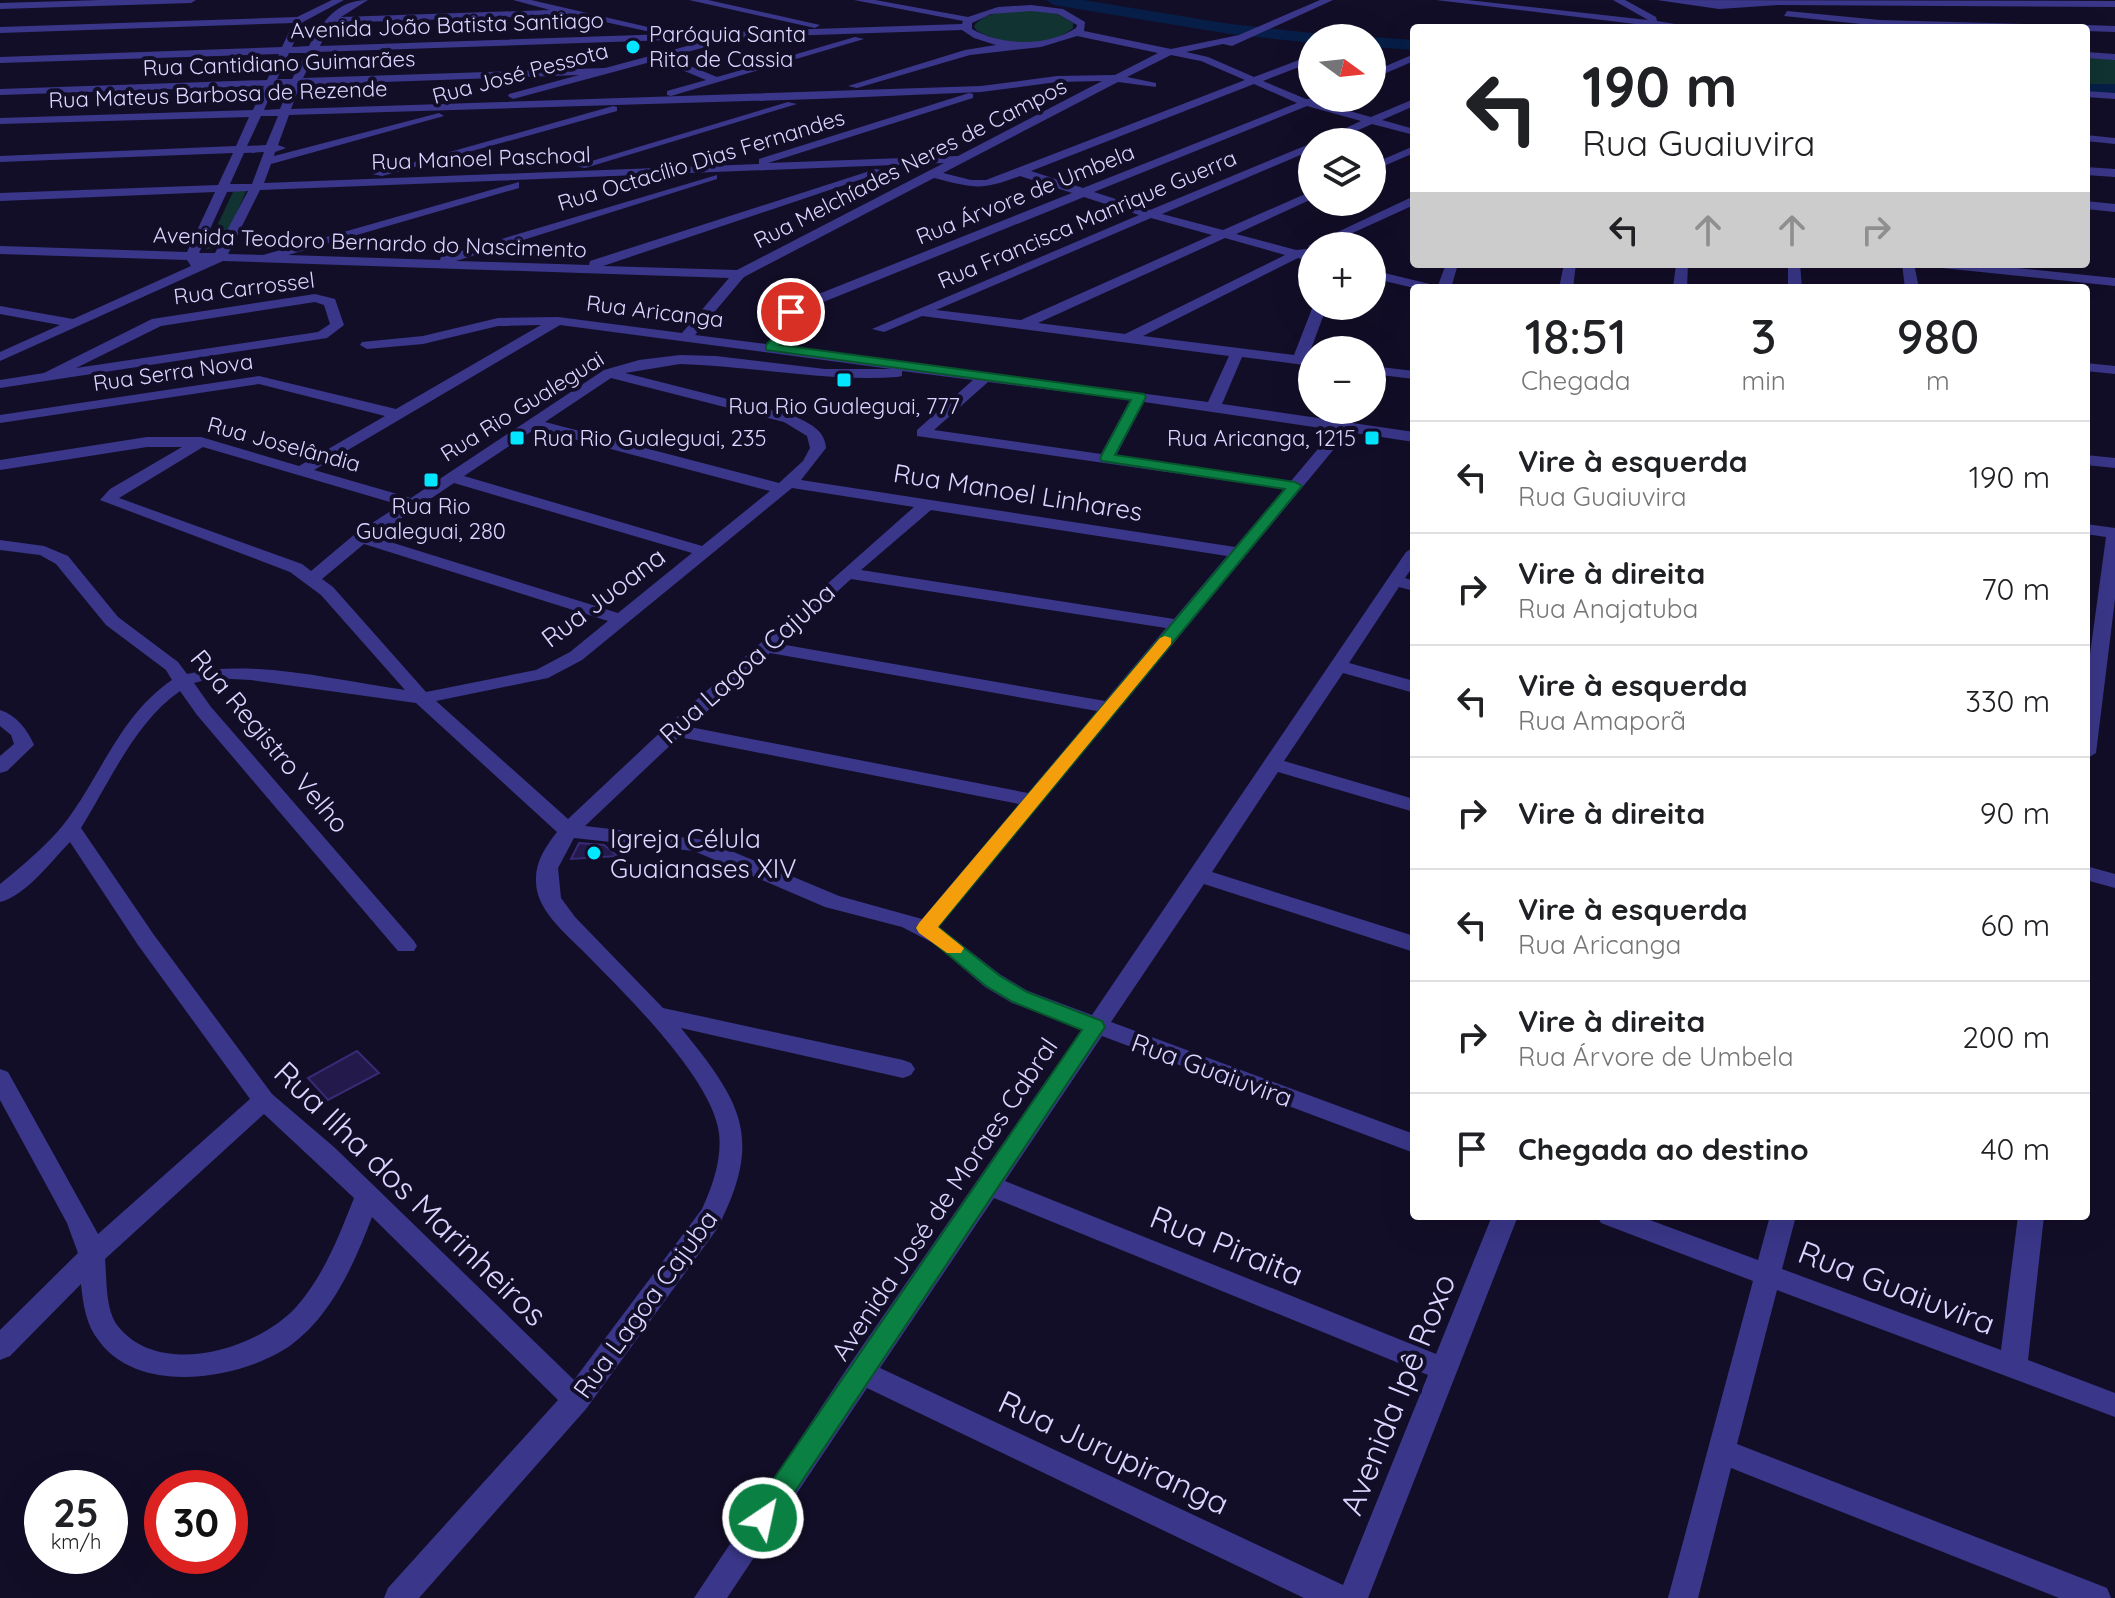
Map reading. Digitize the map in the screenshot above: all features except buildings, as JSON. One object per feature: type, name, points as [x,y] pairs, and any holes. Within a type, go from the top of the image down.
[{"type":"street","points":[[0,18],[48,0]]},
{"type":"street","points":[[0,6],[191,0]]},
{"type":"street","points":[[0,30],[299,20],[340,0]]},
{"type":"street","points":[[219,258],[257,185],[268,149],[296,82],[328,20],[363,0]]},
{"type":"street","points":[[518,0],[670,33],[673,38]]},
{"type":"street","points":[[694,0],[832,28],[837,32]]},
{"type":"street","points":[[859,0],[968,26],[986,40],[1020,44]]},
{"type":"street","points":[[1173,51],[1239,37],[1328,0]]},
{"type":"street","points":[[1441,0],[1655,24]]},
{"type":"street","points":[[1618,0],[1662,24]]},
{"type":"street","points":[[1662,0],[1908,24]]},
{"type":"street","points":[[1709,5],[1778,2],[2115,4]]},
{"type":"street","points":[[1997,2],[2027,24]]},
{"type":"street","points":[[968,26],[1000,10],[1046,9],[1078,19],[1082,24],[1077,33]]},
{"type":"street","points":[[328,20],[575,12]]},
{"type":"street","points":[[475,76],[498,15]]},
{"type":"street","points":[[0,357],[194,261],[299,20]]},
{"type":"street","name":"Avenida João Batista Santiago","points":[[0,60],[968,26]]},
{"type":"street","points":[[2090,28],[2115,29]]},
{"type":"street","points":[[340,183],[872,36],[877,31]]},
{"type":"street","points":[[262,259],[969,52],[1047,42],[1077,33],[1191,55],[1298,95]]},
{"type":"street","name":"Rua José Pessota","points":[[512,101],[724,36]]},
{"type":"street","points":[[1204,59],[1239,37]]},
{"type":"street","points":[[969,52],[986,40]]},
{"type":"street","points":[[1191,55],[1224,41]]},
{"type":"street","name":"Rua Melchíades Neres de Campos","points":[[687,336],[739,274],[1173,51]]},
{"type":"street","points":[[2090,55],[2115,57]]},
{"type":"street","points":[[659,57],[716,80]]},
{"type":"street","points":[[1386,70],[1410,59]]},
{"type":"street","points":[[580,269],[898,164],[971,184],[988,184],[1298,63]]},
{"type":"street","name":"Rua Cantidiano Guimarães","points":[[0,92],[605,71]]},
{"type":"street","name":"Rua Cantidiano Guimarães","points":[[560,73],[575,80]]},
{"type":"street","name":"Rua Mateus Barbosa de Rezende","points":[[0,121],[284,112],[437,112],[512,101],[817,96],[981,89],[1057,79],[1116,78],[1152,85]]},
{"type":"street","name":"Rua Octacílio Dias Fernandes","points":[[431,265],[962,99],[981,89]]},
{"type":"street","points":[[2090,94],[2115,96]]},
{"type":"street","points":[[1356,128],[1410,104]]},
{"type":"street","name":"Rua Árvore de Umbela","points":[[770,348],[792,325],[789,316],[793,309],[1298,106]]},
{"type":"street","name":"Rua José Pessota","points":[[265,162],[437,112]]},
{"type":"street","points":[[1344,112],[1410,131]]},
{"type":"street","points":[[2090,138],[2115,141]]},
{"type":"street","name":"Rua José Pessota","points":[[0,159],[326,145]]},
{"type":"street","points":[[1386,162],[1410,151]]},
{"type":"street","name":"Rua Francisca Manrique Guerra","points":[[879,329],[1298,152]]},
{"type":"street","name":"Rua Manoel Paschoal","points":[[0,197],[964,159]]},
{"type":"street","points":[[2090,171],[2115,173]]},
{"type":"street","points":[[1021,172],[1149,214],[1297,254]]},
{"type":"street","points":[[1023,325],[1298,201]]},
{"type":"street","points":[[1343,232],[1410,202]]},
{"type":"street","points":[[2090,205],[2115,208]]},
{"type":"street","points":[[1350,232],[1352,228]]},
{"type":"street","name":"Avenida Teodoro Bernardo do Nascimento","points":[[0,250],[194,261],[262,259],[739,274]]},
{"type":"street","points":[[1128,338],[1297,254]]},
{"type":"street","points":[[2024,269],[2115,282]]},
{"type":"street","points":[[1386,277],[1413,284]]},
{"type":"street","name":"Rua Carrossel","points":[[0,384],[47,377],[304,338],[322,335],[337,325],[330,302],[315,298],[176,317],[117,339],[47,377]]},
{"type":"street","points":[[0,310],[73,323]]},
{"type":"street","points":[[919,312],[1298,361]]},
{"type":"street","points":[[303,470],[558,321]]},
{"type":"street","name":"Rua Aricanga","points":[[367,345],[423,340],[498,322],[558,321],[986,376],[1410,436]]},
{"type":"street","points":[[1213,407],[1237,353]]},
{"type":"street","name":"Rua Rio Gualeguai","points":[[312,579],[361,538],[450,477],[609,373],[629,365],[673,359],[847,374],[890,374],[929,369]]},
{"type":"street","points":[[2090,367],[2115,370]]},
{"type":"street","points":[[1386,372],[1410,375]]},
{"type":"street","name":"Rua Juoana","points":[[184,680],[213,673],[251,674],[422,698],[542,674],[576,656],[621,620],[786,486],[819,451],[819,441],[814,432],[805,426],[609,373]]},
{"type":"street","points":[[986,376],[922,433],[1295,486]]},
{"type":"street","name":"Rua Serra Nova","points":[[0,419],[259,380],[396,414]]},
{"type":"street","points":[[1107,458],[1139,397]]},
{"type":"street","name":"Rua Manoel Linhares","points":[[531,423],[786,486],[1239,553]]},
{"type":"street","points":[[926,928],[1346,425]]},
{"type":"street","name":"Rua Joselândia","points":[[0,465],[147,442],[201,442],[412,503]]},
{"type":"street","points":[[201,442],[116,492],[108,500],[274,560],[312,579],[327,591],[422,698],[569,831]]},
{"type":"street","points":[[2090,460],[2115,463]]},
{"type":"street","points":[[450,477],[705,552]]},
{"type":"street","name":"Rua Lagoa Cajuba","points":[[399,1598],[576,1400],[708,1222],[724,1192],[731,1163],[731,1128],[724,1106],[658,1015],[563,918],[550,897],[545,879],[549,861],[569,831],[674,730],[927,505]]},
{"type":"street","points":[[2090,530],[2115,533],[2090,723]]},
{"type":"street","points":[[361,538],[621,620]]},
{"type":"street","name":"Rua Registro Velho","points":[[3,547],[44,551],[62,560],[112,621],[156,652],[184,680],[204,711],[406,946]]},
{"type":"street","name":"Avenida José de Moraes Cabral","points":[[717,1595],[860,1372],[1338,666],[1404,584],[1410,565]]},
{"type":"street","points":[[847,573],[1178,625]]},
{"type":"street","points":[[766,647],[1110,708]]},
{"type":"street","points":[[1338,666],[1410,686]]},
{"type":"street","points":[[0,895],[34,867],[71,828],[137,723],[162,695],[184,680]]},
{"type":"street","points":[[0,716],[20,733],[24,745],[0,767]]},
{"type":"street","points":[[674,730],[1033,800]]},
{"type":"street","points":[[1272,764],[1410,805]]},
{"type":"street","name":"Rua Ilha dos Marinheiros","points":[[71,828],[146,940],[264,1100],[325,1154],[576,1400]]},
{"type":"street","name":"Rua Guaiuvira","points":[[569,831],[698,845],[805,892],[926,928],[993,981],[1020,997],[1410,1143]]},
{"type":"street","points":[[2090,874],[2115,881]]},
{"type":"street","points":[[1199,875],[1410,943]]},
{"type":"street","points":[[658,1015],[903,1069]]},
{"type":"street","points":[[0,1078],[77,1218],[91,1256],[104,1328],[122,1350],[148,1360],[178,1365],[208,1365],[245,1357],[273,1345],[317,1304],[353,1235],[367,1198]]},
{"type":"street","points":[[0,1348],[91,1256],[264,1100]]},
{"type":"street","name":"Rua Piraita","points":[[987,1184],[1443,1369]]},
{"type":"street","name":"Avenida Ipê Roxo","points":[[1353,1598],[1503,1220]]},
{"type":"street","name":"Rua Guaiuvira","points":[[1621,1220],[2115,1405]]},
{"type":"street","points":[[1683,1598],[1782,1220]]},
{"type":"street","points":[[2013,1367],[2031,1220]]},
{"type":"street","name":"Rua Jurupiranga","points":[[860,1372],[1337,1598]]},
{"type":"street","points":[[1721,1451],[2096,1598]]},
{"type":"green space","points":[[1029,10],[1058,14],[1073,23],[1073,28],[1039,42],[1011,42],[986,35],[974,26],[992,14]]},
{"type":"green space","points":[[2090,56],[2115,57],[2115,86],[2090,86]]},
{"type":"green space","points":[[247,189],[222,247],[206,249],[234,190]]},
{"type":"waterway","points":[[1054,0],[1230,29],[1298,36]]},
{"type":"waterway","points":[[1386,43],[1410,45]]},
{"type":"waterway","points":[[2090,89],[2115,89]]},
{"type":"slow traffic","points":[[954,948],[926,928],[1165,641]]},
{"type":"place","name":"Paróquia Santa Rita de Cassia","points":[[633,47]]},
{"type":"place","name":"Rua Rio Gualeguai, 777","points":[[844,380]]},
{"type":"place","name":"Rua Rio Gualeguai, 235","points":[[517,438]]},
{"type":"place","name":"Rua Aricanga, 1215","points":[[1372,438]]},
{"type":"place","name":"Rua Rio Gualeguai, 280","points":[[431,480]]},
{"type":"place","name":"Igreja Célula Guaianases XIV","points":[[594,853]]},
{"type":"route","points":[[763,1518],[1095,1027],[1020,997],[993,981],[926,928],[1295,486],[1107,458],[1139,397],[770,348],[792,325],[791,312]]}]
